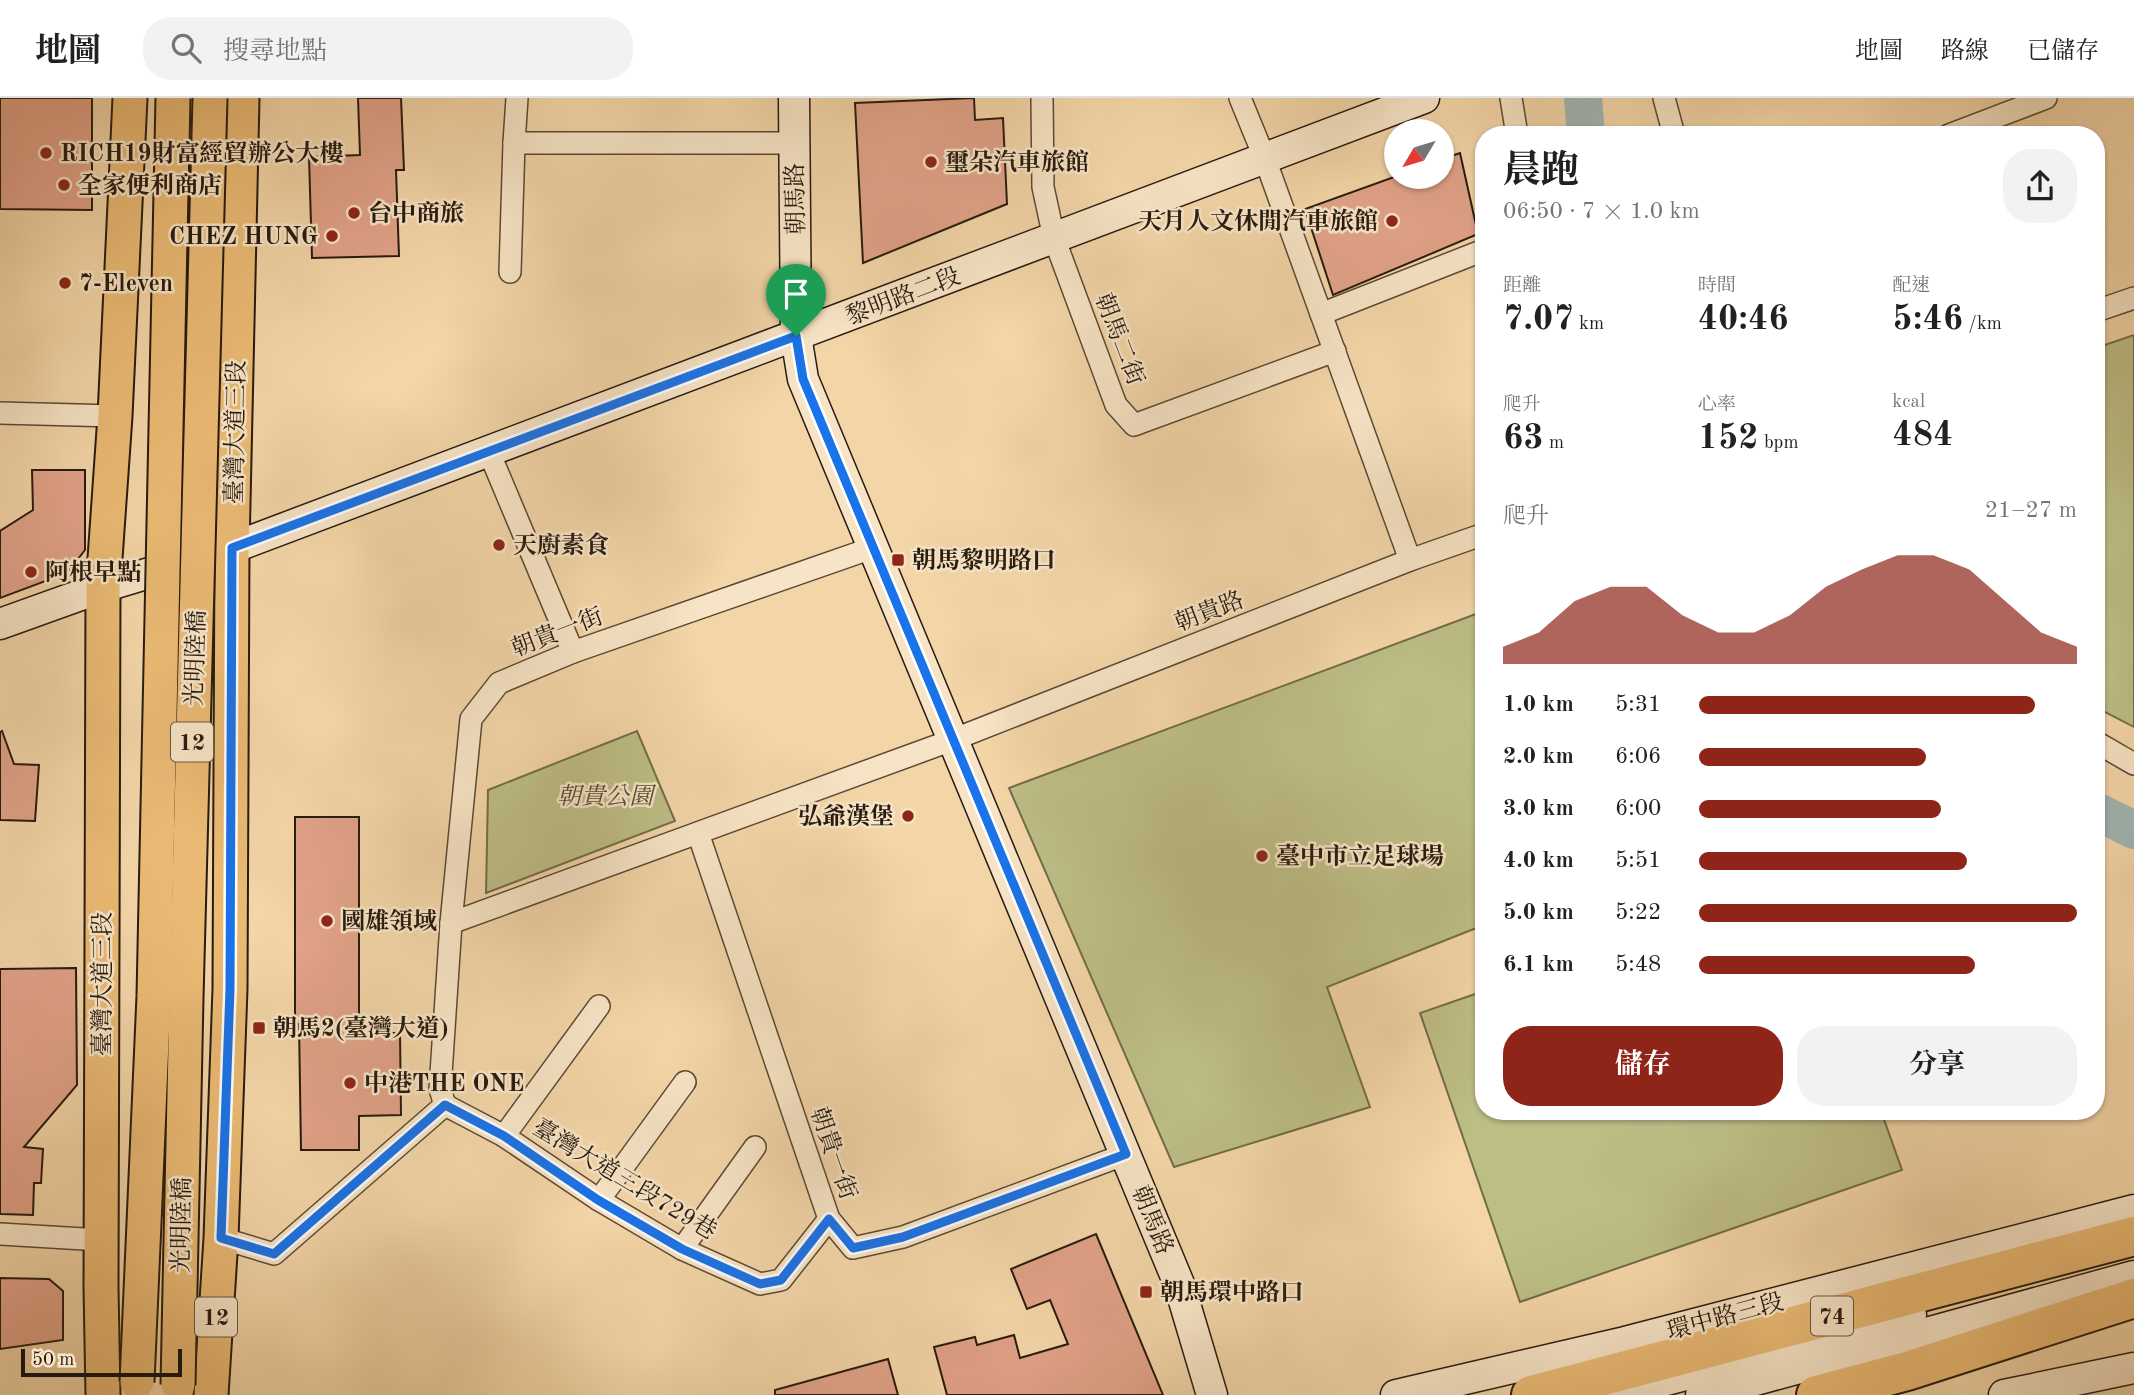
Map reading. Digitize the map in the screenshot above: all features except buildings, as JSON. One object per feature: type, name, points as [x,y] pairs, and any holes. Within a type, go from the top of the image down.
[{"type":"highway","name":"74","points":[[1531,1395],[2134,1236]]},
{"type":"highway","points":[[1815,1395],[1907,1371],[2134,1298]]},
{"type":"main road","name":"臺灣大道三段","points":[[103,1395],[103,587],[115,416],[130,98]]},
{"type":"main road","name":"光明陸橋","points":[[137,1389],[154,996],[173,98]]},
{"type":"main road","name":"光明陸橋","points":[[178,1390],[210,98]]},
{"type":"main road","name":"臺灣大道三段","points":[[211,1395],[221,1238],[230,989],[232,548],[242,98]]},
{"type":"street","points":[[510,272],[517,98]]},
{"type":"street","name":"朝馬路","points":[[794,98],[796,336],[803,379],[872,548],[955,739],[1179,1284],[1212,1395]]},
{"type":"street","name":"朝馬二街","points":[[1042,98],[1043,187],[1054,238],[1116,405],[1134,425],[1335,351]]},
{"type":"street","points":[[1240,98],[1265,159],[1410,561]]},
{"type":"street","name":"黎明路二段","points":[[0,624],[103,587],[232,548],[1424,98]]},
{"type":"street","points":[[1511,98],[1516,126]]},
{"type":"street","points":[[1664,98],[1672,126]]},
{"type":"street","points":[[1973,126],[2046,98]]},
{"type":"street","points":[[514,143],[794,143]]},
{"type":"street","points":[[1321,314],[1475,254]]},
{"type":"street","points":[[2105,308],[2134,298]]},
{"type":"street","points":[[0,413],[115,416]]},
{"type":"street","points":[[489,452],[573,653]]},
{"type":"street","name":"朝貴路","points":[[955,739],[1475,537]]},
{"type":"street","name":"朝貴一街","points":[[445,1105],[440,1089],[451,923],[471,719],[499,683],[573,653],[872,548]]},
{"type":"street","points":[[451,923],[955,739]]},
{"type":"street","points":[[2105,747],[2134,764]]},
{"type":"street","name":"朝貴一街","points":[[698,833],[829,1219],[853,1248],[890,1240],[1126,1154]]},
{"type":"street","points":[[504,1136],[599,1006]]},
{"type":"street","points":[[598,1200],[685,1082]]},
{"type":"street","points":[[220,1395],[221,1238],[274,1254],[445,1105]]},
{"type":"street","name":"臺灣大道三段729巷","points":[[445,1105],[504,1136],[598,1200],[682,1249],[760,1284],[781,1280],[829,1219]]},
{"type":"street","points":[[682,1249],[755,1147]]},
{"type":"street","name":"環中路三段","points":[[1396,1395],[1625,1342],[2134,1210]]},
{"type":"street","points":[[0,1234],[101,1240]]},
{"type":"street","name":"環中路三段","points":[[1610,1395],[2134,1255]]},
{"type":"street","points":[[1701,1395],[2134,1276]]},
{"type":"street","points":[[89,1395],[91,1357],[101,1287]]},
{"type":"street","points":[[97,1395],[101,1287]]},
{"type":"street","points":[[2004,1395],[2134,1368]]},
{"type":"green space","points":[[2134,335],[2134,727],[2105,712],[2105,345]]},
{"type":"green space","name":"臺中市立足球場","points":[[1475,614],[1475,929],[1327,987],[1370,1107],[1174,1167],[1009,788]]},
{"type":"green space","name":"朝貴公園","points":[[637,731],[675,821],[486,893],[488,790]]},
{"type":"green space","points":[[1475,994],[1475,1120],[1884,1120],[1902,1170],[1520,1302],[1420,1013]]},
{"type":"waterway","points":[[1583,98],[1585,126]]},
{"type":"waterway","points":[[2105,816],[2134,830]]},
{"type":"place","name":"RICH19財富經貿辦公大樓","points":[[46,153]]},
{"type":"place","name":"璽朵汽車旅館","points":[[931,162]]},
{"type":"place","name":"全家便利商店","points":[[64,185]]},
{"type":"place","name":"台中商旅","points":[[354,213]]},
{"type":"place","name":"天月人文休閒汽車旅館","points":[[1392,221]]},
{"type":"place","name":"CHEZ HUNG","points":[[332,236]]},
{"type":"place","name":"7-Eleven","points":[[65,283]]},
{"type":"place","name":"天廚素食","points":[[499,545]]},
{"type":"place","name":"朝馬黎明路口","points":[[898,560]]},
{"type":"place","name":"阿根早點","points":[[31,572]]},
{"type":"place","name":"弘爺漢堡","points":[[908,816]]},
{"type":"place","name":"臺中市立足球場","points":[[1262,856]]},
{"type":"place","name":"國雄領域","points":[[327,921]]},
{"type":"place","name":"朝馬2(臺灣大道)","points":[[259,1028]]},
{"type":"place","name":"中港THE ONE","points":[[350,1083]]},
{"type":"place","name":"朝馬環中路口","points":[[1146,1292]]},
{"type":"route","points":[[796,336],[803,379],[1126,1154],[903,1237],[853,1248],[829,1219],[781,1280],[760,1284],[682,1249],[598,1200],[504,1136],[445,1105],[274,1254],[221,1238],[230,989],[232,548],[796,336]]}]
